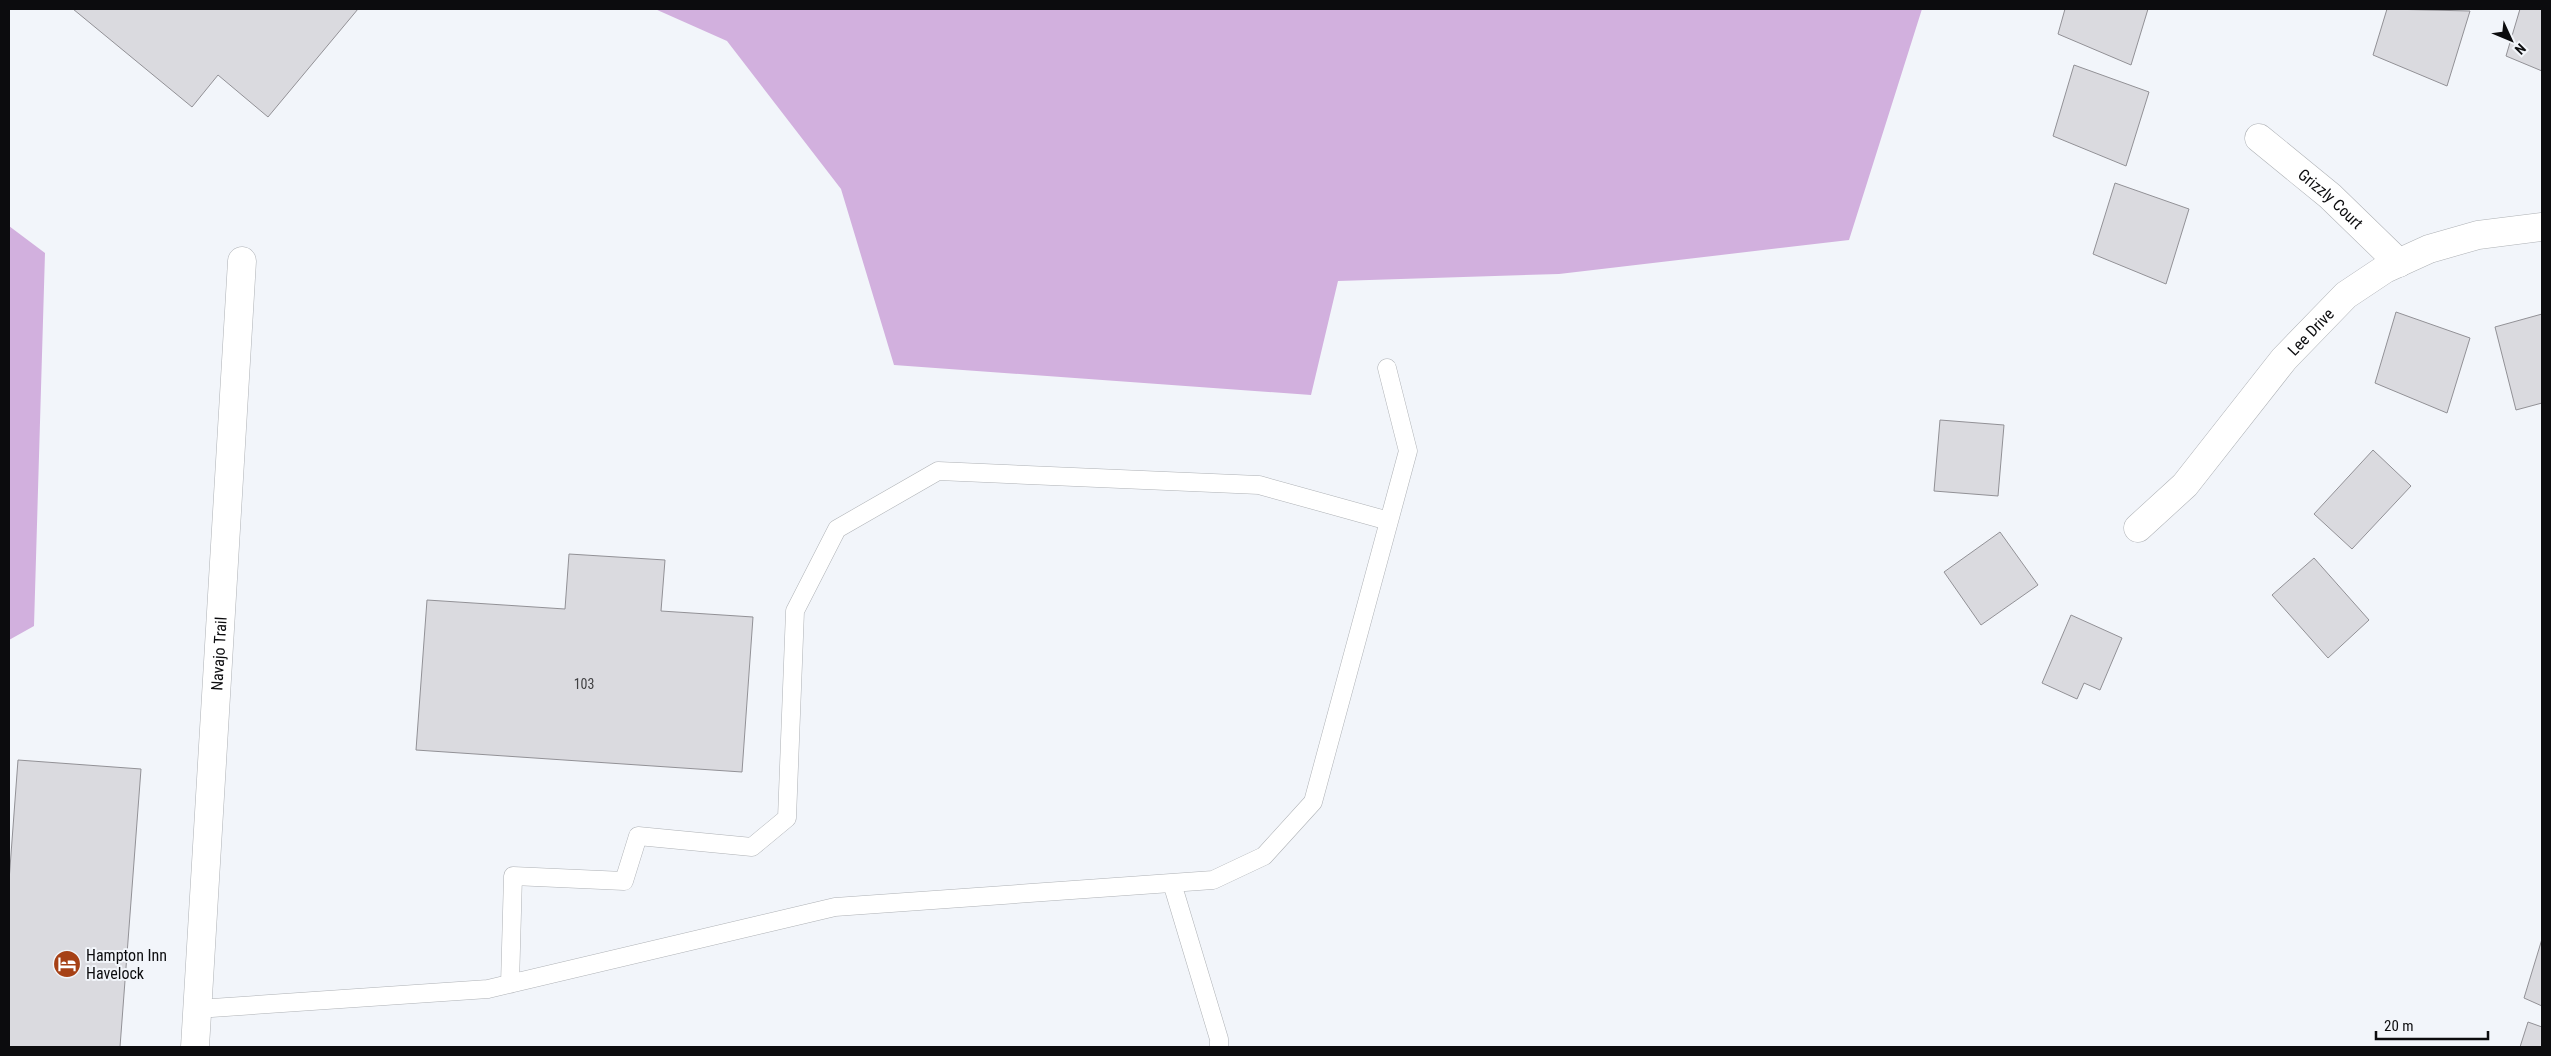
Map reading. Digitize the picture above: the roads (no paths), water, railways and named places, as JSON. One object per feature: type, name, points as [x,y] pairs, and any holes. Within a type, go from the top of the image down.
[{"type":"street","name":"Grizzly Court","points":[[2259,138],[2330,196],[2398,263]]},
{"type":"street","name":"Lee Drive","points":[[2138,528],[2184,485],[2284,359],[2346,295],[2385,269],[2429,249],[2478,235],[2542,227]]},
{"type":"street","name":"Navajo Trail","points":[[195,1047],[242,260]]},
{"type":"lane","points":[[197,1009],[488,989],[835,907],[1213,880],[1264,856],[1313,802],[1408,451],[1387,368]]},
{"type":"lane","points":[[510,984],[512,876],[624,881],[638,836],[752,847],[787,818],[795,611],[837,529],[938,471],[1259,485],[1389,520]]},
{"type":"lane","points":[[1172,883],[1219,1039],[1219,1047]]},
{"type":"place","name":"Hampton Inn Havelock","points":[[67,964]]}]
